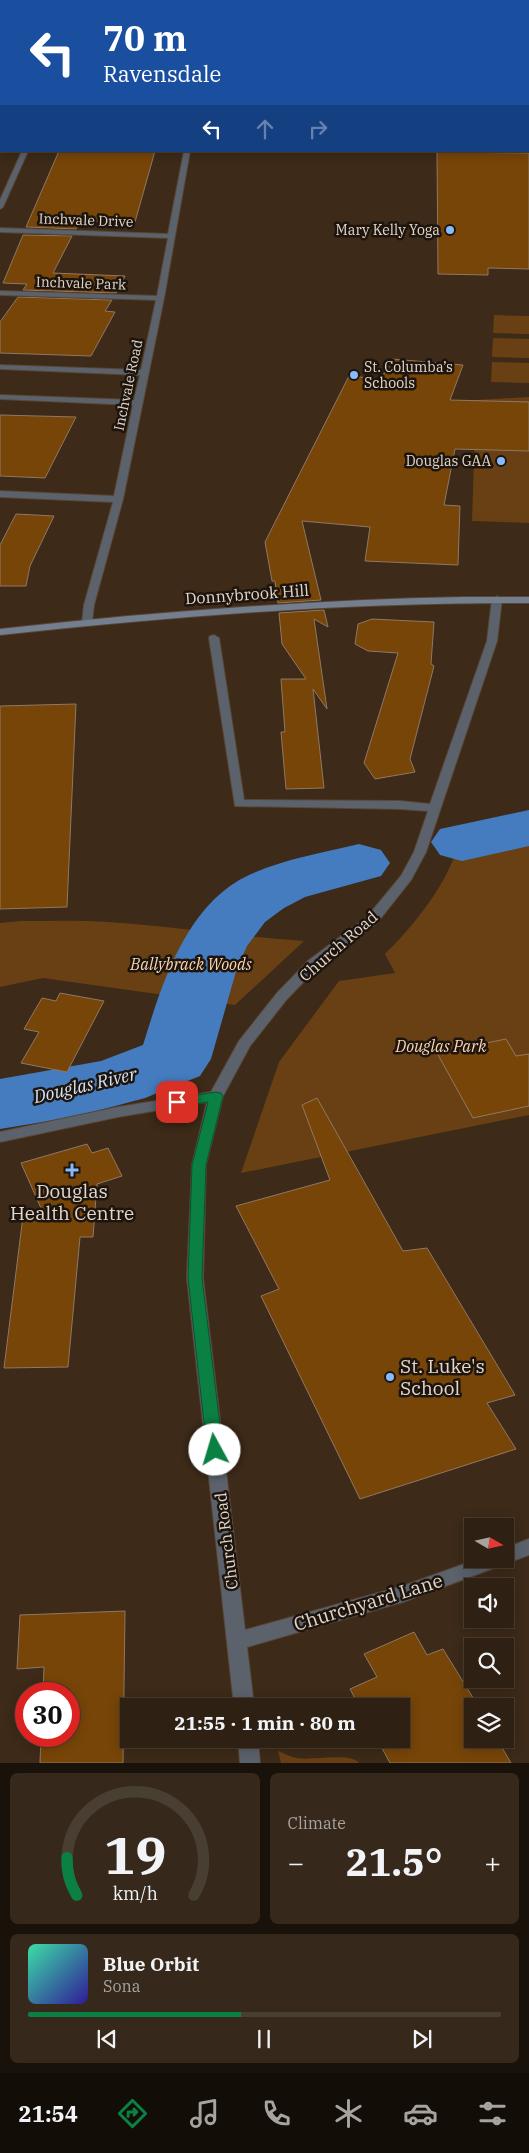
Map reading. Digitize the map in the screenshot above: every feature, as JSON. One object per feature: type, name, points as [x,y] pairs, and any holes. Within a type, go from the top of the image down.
[{"type":"main road","name":"Donnybrook Hill","points":[[0,632],[86,622],[318,603],[430,599],[529,600]]},
{"type":"street","points":[[0,207],[25,152]]},
{"type":"street","name":"Inchvale Road","points":[[86,622],[118,499],[160,298],[187,152]]},
{"type":"street","name":"Inchvale Drive","points":[[0,230],[172,236]]},
{"type":"street","name":"Inchvale Park","points":[[0,293],[160,298]]},
{"type":"street","points":[[0,367],[144,373]]},
{"type":"street","points":[[0,397],[138,403]]},
{"type":"street","points":[[0,494],[118,499]]},
{"type":"street","name":"Church Road","points":[[243,1698],[195,1278],[199,1165],[216,1096],[244,1044],[282,996],[314,964],[372,920],[407,877],[420,852],[492,642],[497,599]]},
{"type":"street","points":[[214,638],[239,803],[400,805],[435,808]]},
{"type":"street","points":[[0,1137],[118,1112],[216,1096]]},
{"type":"street","points":[[514,1553],[529,1548]]},
{"type":"street","name":"Churchyard Lane","points":[[237,1641],[403,1594],[474,1568]]},
{"type":"street","points":[[249,1748],[250,1763]]},
{"type":"green space","points":[[494,315],[529,316],[529,334],[493,333]]},
{"type":"green space","points":[[493,338],[529,339],[529,358],[492,357]]},
{"type":"green space","points":[[492,362],[529,363],[529,383],[491,382]]},
{"type":"green space","name":"Douglas GAA","points":[[529,397],[529,523],[472,521],[476,400]]},
{"type":"green space","name":"Douglas Park","points":[[529,831],[529,1115],[241,1173],[279,1062],[339,981],[395,973],[385,954],[408,930],[437,891],[458,847],[488,838]]},
{"type":"green space","name":"Ballybrack Woods","points":[[20,921],[107,922],[304,941],[235,1005],[43,978],[0,987],[0,923]]},
{"type":"green space","points":[[278,1751],[297,1758],[339,1757],[348,1758],[359,1763],[281,1763]]},
{"type":"building","points":[[59,152],[155,152],[135,222],[80,221],[76,229],[26,227]]},
{"type":"building","points":[[437,152],[529,153],[529,269],[488,268],[488,275],[438,274]]},
{"type":"building","points":[[23,235],[72,236],[53,273],[125,276],[116,293],[23,290],[27,284],[3,283]]},
{"type":"building","points":[[18,297],[112,300],[105,311],[115,312],[91,356],[0,353],[0,322]]},
{"type":"building","points":[[392,359],[463,365],[450,400],[529,402],[529,451],[455,449],[444,505],[460,506],[458,565],[365,561],[370,527],[302,521],[321,600],[278,603],[275,581],[272,581],[265,542],[349,376],[381,379]]},
{"type":"building","points":[[0,415],[76,417],[45,478],[0,476]]},
{"type":"building","points":[[16,514],[54,516],[30,566],[26,586],[0,586],[0,545]]},
{"type":"building","points":[[324,610],[328,627],[314,619],[327,709],[313,689],[324,788],[286,789],[281,732],[285,732],[281,679],[306,679],[282,644],[279,613]]},
{"type":"building","points":[[372,619],[434,622],[431,664],[434,666],[410,759],[415,772],[375,779],[364,763],[398,653],[368,651],[355,644],[358,624]]},
{"type":"building","points":[[76,704],[67,907],[0,909],[0,706]]},
{"type":"building","points":[[60,993],[104,1001],[67,1072],[21,1063],[39,1032],[24,1029],[42,998],[56,1001]]},
{"type":"building","points":[[506,1039],[516,1056],[529,1054],[529,1106],[473,1118],[437,1053]]},
{"type":"building","points":[[317,1098],[403,1251],[427,1248],[515,1395],[487,1403],[516,1449],[360,1499],[261,1296],[279,1289],[236,1206],[330,1180],[302,1105]]},
{"type":"building","points":[[87,1144],[92,1153],[108,1148],[122,1176],[97,1184],[93,1237],[80,1237],[68,1367],[4,1368],[23,1216],[44,1215],[21,1163]]},
{"type":"building","points":[[125,1611],[124,1698],[120,1698],[120,1748],[123,1748],[123,1763],[40,1763],[41,1747],[80,1747],[80,1682],[43,1682],[44,1667],[17,1669],[20,1615]]},
{"type":"building","points":[[414,1632],[427,1655],[443,1649],[464,1683],[464,1688],[467,1688],[473,1698],[464,1698],[464,1748],[502,1748],[511,1763],[390,1763],[382,1748],[410,1748],[410,1698],[355,1698],[350,1689],[377,1677],[364,1654]]},
{"type":"waterway","name":"Douglas River","points":[[462,842],[529,828]]},
{"type":"waterway","name":"Douglas River","points":[[0,1104],[73,1092],[119,1081],[175,1059],[203,968],[213,946],[226,926],[242,909],[261,894],[271,889],[308,876],[359,863]]},
{"type":"place","name":"Mary Kelly Yoga","points":[[450,230]]},
{"type":"place","name":"St. Columba’s Schools","points":[[354,375]]},
{"type":"place","name":"Douglas GAA","points":[[501,461]]},
{"type":"place","name":"Douglas Health Centre","points":[[72,1170]]},
{"type":"place","name":"St. Luke's School","points":[[390,1377]]},
{"type":"route","points":[[177,1102],[216,1096],[199,1165],[195,1278],[215,1450]]}]
